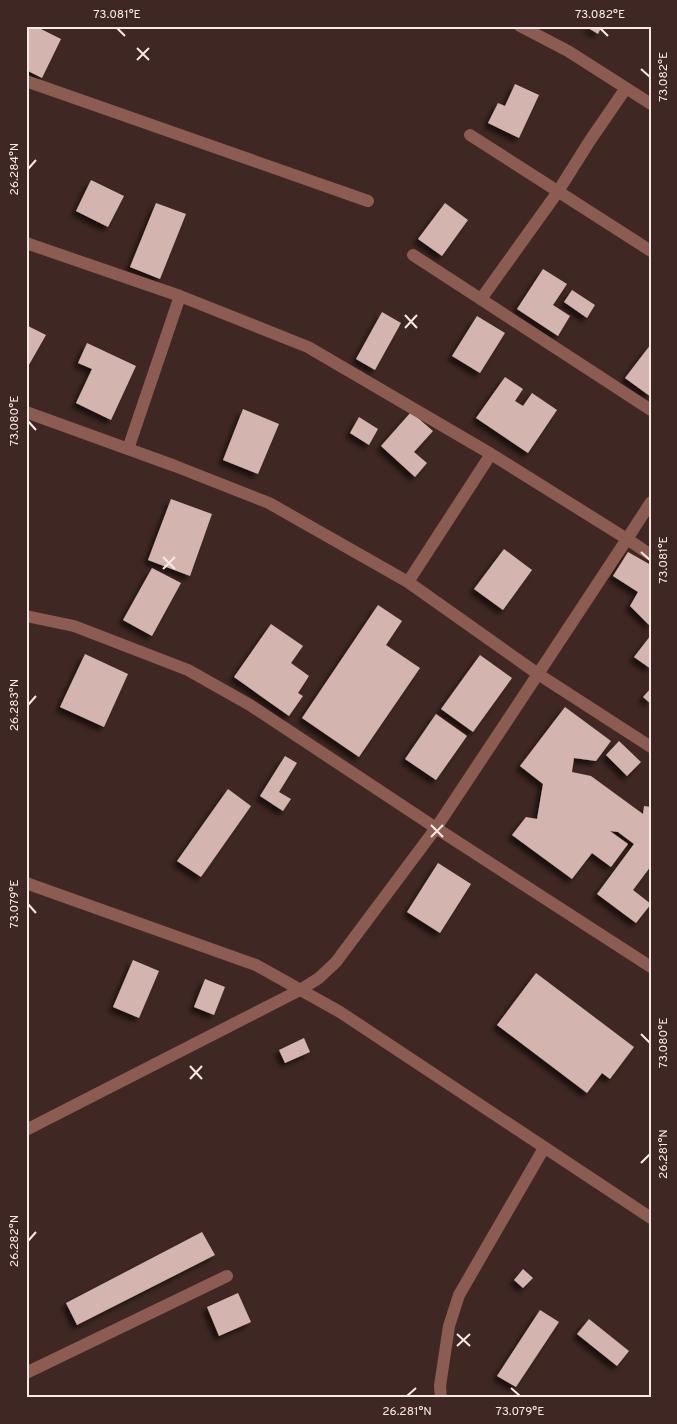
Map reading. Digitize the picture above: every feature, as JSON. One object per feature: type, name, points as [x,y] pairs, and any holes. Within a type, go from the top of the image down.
[{"type":"street","points":[[526,28],[568,51],[651,104]]},
{"type":"street","points":[[26,81],[368,201]]},
{"type":"street","points":[[481,299],[558,193],[589,142],[626,88]]},
{"type":"street","points":[[470,135],[651,251]]},
{"type":"street","points":[[26,243],[180,296],[308,347],[491,454],[651,555]]},
{"type":"street","points":[[413,255],[651,410]]},
{"type":"street","points":[[128,449],[180,296]]},
{"type":"street","points":[[26,412],[176,466],[269,504],[408,582],[538,674],[651,747]]},
{"type":"street","points":[[408,582],[491,454]]},
{"type":"street","points":[[26,1130],[300,990],[318,978],[336,962],[436,828],[651,502]]},
{"type":"street","points":[[26,616],[74,626],[188,670],[250,705],[436,828],[651,966]]},
{"type":"street","points":[[26,883],[256,965],[340,1012],[651,1218]]},
{"type":"street","points":[[441,1398],[440,1386],[449,1326],[459,1295],[544,1148]]},
{"type":"street","points":[[26,1373],[227,1276]]},
{"type":"building","points":[[26,26],[35,26],[61,39],[42,78],[26,70]]},
{"type":"building","points":[[585,26],[602,26],[598,34]]},
{"type":"building","points":[[515,84],[539,95],[519,138],[488,123],[498,103],[505,106]]},
{"type":"building","points":[[91,180],[124,196],[108,227],[76,211]]},
{"type":"building","points":[[156,203],[186,214],[160,279],[130,267]]},
{"type":"building","points":[[445,203],[468,220],[442,256],[418,239]]},
{"type":"building","points":[[543,269],[567,284],[553,305],[570,316],[558,336],[517,309]]},
{"type":"building","points":[[572,290],[595,305],[587,318],[564,302]]},
{"type":"building","points":[[382,312],[401,323],[375,370],[356,359]]},
{"type":"building","points":[[477,316],[505,333],[480,373],[452,356]]},
{"type":"building","points":[[26,325],[46,335],[26,370]]},
{"type":"building","points":[[87,343],[136,366],[111,420],[76,403],[92,369],[78,363]]},
{"type":"building","points":[[651,344],[651,397],[625,378]]},
{"type":"building","points":[[505,377],[523,389],[515,401],[523,406],[532,393],[557,410],[528,453],[476,418]]},
{"type":"building","points":[[243,409],[279,424],[258,474],[223,460]]},
{"type":"building","points":[[411,412],[433,431],[414,452],[427,463],[415,477],[381,446]]},
{"type":"building","points":[[359,417],[378,429],[369,445],[350,433]]},
{"type":"building","points":[[171,499],[212,514],[190,576],[148,560]]},
{"type":"building","points":[[504,549],[532,570],[503,610],[474,589]]},
{"type":"building","points":[[628,552],[651,565],[651,627],[630,606],[638,592],[613,576]]},
{"type":"building","points":[[152,568],[181,583],[152,636],[123,620]]},
{"type":"building","points":[[378,605],[402,621],[386,645],[420,668],[359,757],[302,718]]},
{"type":"building","points":[[271,624],[303,646],[291,663],[309,676],[298,693],[303,696],[289,716],[234,677]]},
{"type":"building","points":[[651,635],[651,669],[634,657]]},
{"type":"building","points":[[85,654],[128,674],[104,727],[60,707]]},
{"type":"building","points":[[480,655],[512,678],[473,732],[441,709]]},
{"type":"building","points":[[651,688],[651,704],[643,697]]},
{"type":"building","points":[[565,707],[611,741],[596,761],[574,758],[572,772],[591,776],[643,814],[644,806],[651,807],[651,866],[633,890],[651,904],[636,923],[597,894],[634,844],[618,832],[610,831],[628,844],[611,867],[592,853],[572,879],[512,835],[526,817],[537,819],[543,784],[520,766]]},
{"type":"building","points":[[436,714],[467,736],[436,780],[405,759]]},
{"type":"building","points":[[619,741],[641,762],[627,776],[606,755]]},
{"type":"building","points":[[285,756],[297,763],[279,792],[291,799],[283,811],[260,796]]},
{"type":"building","points":[[228,789],[251,806],[201,877],[177,861]]},
{"type":"building","points":[[438,863],[471,884],[440,933],[407,912]]},
{"type":"building","points":[[133,960],[159,971],[139,1018],[113,1007]]},
{"type":"building","points":[[536,973],[634,1047],[610,1079],[602,1073],[587,1093],[497,1025]]},
{"type":"building","points":[[205,979],[225,987],[214,1015],[194,1007]]},
{"type":"building","points":[[304,1038],[310,1052],[285,1063],[279,1050]]},
{"type":"building","points":[[202,1232],[215,1255],[77,1325],[66,1303]]},
{"type":"building","points":[[523,1269],[533,1278],[523,1288],[514,1280]]},
{"type":"building","points":[[238,1293],[251,1322],[219,1336],[207,1307]]},
{"type":"building","points":[[540,1310],[559,1322],[516,1387],[497,1376]]},
{"type":"building","points":[[589,1319],[629,1351],[617,1366],[577,1334]]}]
